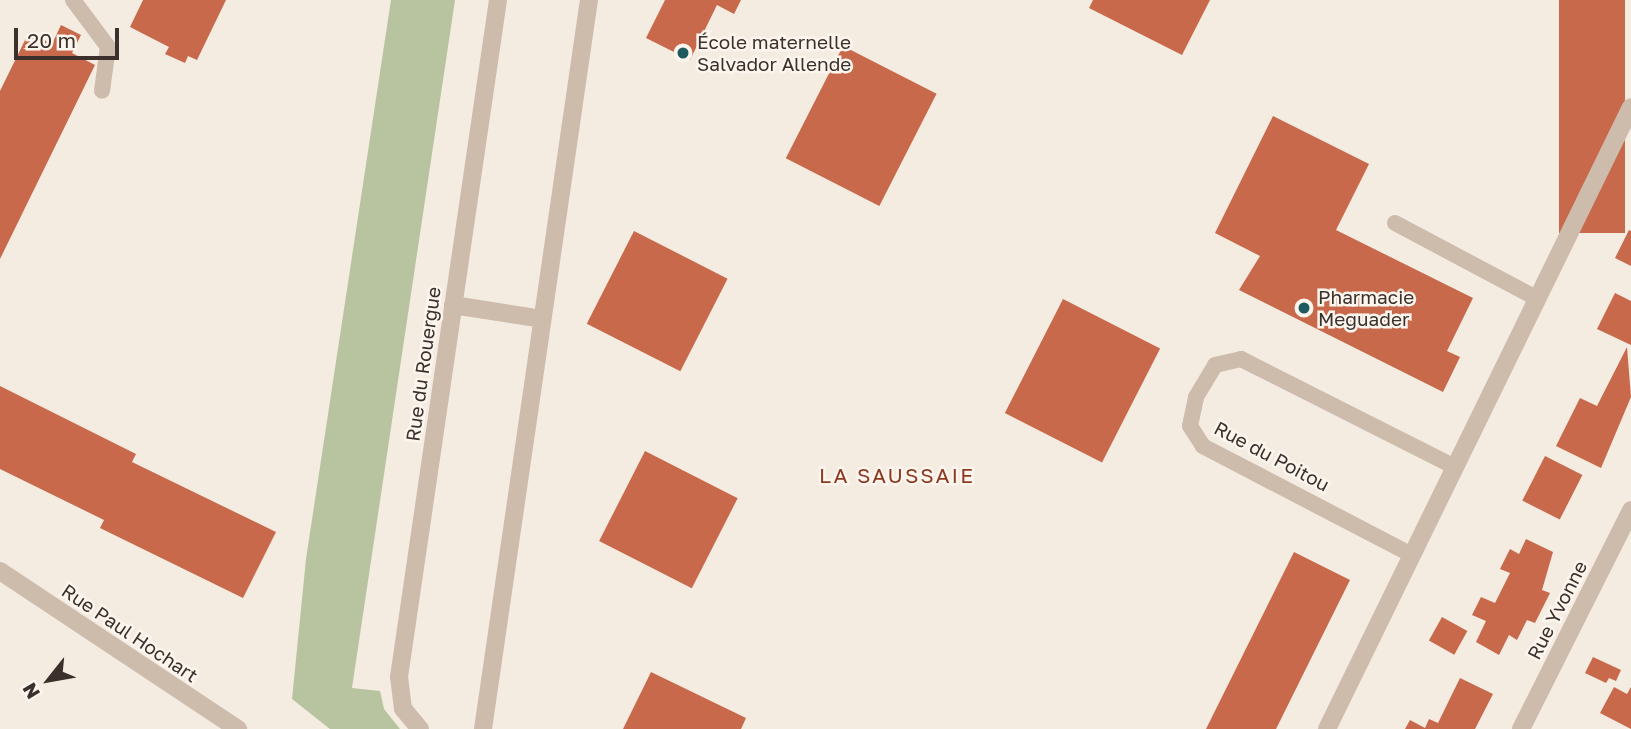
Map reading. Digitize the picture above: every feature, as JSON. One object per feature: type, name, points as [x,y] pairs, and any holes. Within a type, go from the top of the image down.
[{"type":"street","name":"Rue du Rouergue","points":[[420,729],[403,709],[399,677],[498,0]]},
{"type":"street","points":[[483,729],[589,0]]},
{"type":"street","points":[[1327,729],[1631,107]]},
{"type":"street","points":[[453,305],[542,319]]},
{"type":"street","name":"Rue Yvonne","points":[[1521,729],[1631,510]]},
{"type":"street","name":"Rue Paul Hochart","points":[[0,571],[238,729]]},
{"type":"lane","points":[[73,0],[108,47],[109,66],[102,91]]},
{"type":"lane","points":[[1395,223],[1538,299]]},
{"type":"lane","name":"Rue du Poitou","points":[[1412,555],[1203,446],[1190,426],[1196,397],[1215,365],[1241,359],[1455,467]]},
{"type":"green space","points":[[391,0],[455,0],[352,688],[380,691],[384,709],[400,729],[330,729],[292,699],[306,559]]},
{"type":"building","points":[[143,0],[226,0],[197,60],[188,56],[185,63],[165,54],[169,47],[130,27]]},
{"type":"building","points":[[665,0],[741,0],[734,14],[717,5],[690,60],[646,38]]},
{"type":"building","points":[[1093,0],[1210,0],[1182,55],[1089,8]]},
{"type":"building","points":[[1559,0],[1625,0],[1625,233],[1559,233]]},
{"type":"building","points":[[61,25],[81,35],[72,53],[95,65],[0,259],[0,91],[29,32],[52,44]]},
{"type":"building","points":[[843,46],[937,94],[879,206],[786,158]]},
{"type":"building","points":[[1273,116],[1369,164],[1336,230],[1473,298],[1447,351],[1460,357],[1443,392],[1239,290],[1260,256],[1215,233]]},
{"type":"building","points":[[1629,230],[1631,231],[1631,266],[1615,258]]},
{"type":"building","points":[[634,231],[728,279],[680,371],[587,324]]},
{"type":"building","points":[[1615,293],[1631,301],[1631,345],[1597,329]]},
{"type":"building","points":[[1063,299],[1160,348],[1102,463],[1005,413]]},
{"type":"building","points":[[1627,347],[1631,397],[1601,468],[1556,446],[1580,398],[1597,406]]},
{"type":"building","points":[[0,386],[136,454],[132,462],[276,532],[243,598],[100,528],[104,520],[0,469]]},
{"type":"building","points":[[645,451],[738,498],[692,588],[599,541]]},
{"type":"building","points":[[1545,456],[1582,475],[1560,520],[1522,501]]},
{"type":"building","points":[[1526,539],[1553,552],[1542,590],[1550,593],[1535,623],[1527,620],[1517,640],[1509,635],[1499,655],[1476,642],[1486,621],[1472,615],[1481,597],[1495,603],[1510,573],[1500,569],[1510,549],[1519,554]]},
{"type":"building","points":[[1294,552],[1350,580],[1276,729],[1206,729]]},
{"type":"building","points":[[1442,617],[1467,631],[1454,655],[1429,641]]},
{"type":"building","points":[[1593,657],[1621,670],[1616,681],[1609,678],[1606,683],[1585,673]]},
{"type":"building","points":[[651,672],[746,718],[741,729],[623,729]]},
{"type":"building","points":[[1460,678],[1493,694],[1475,729],[1405,729],[1410,720],[1425,728],[1429,719],[1438,723]]},
{"type":"building","points":[[1614,687],[1627,694],[1631,687],[1631,729],[1600,713]]},
{"type":"place","name":"École maternelle Salvador Allende","points":[[683,53]]},
{"type":"place","name":"Pharmacie Meguader","points":[[1304,308]]},
{"type":"district","name":"LA SAUSSAIE","points":[[897,475]]}]
